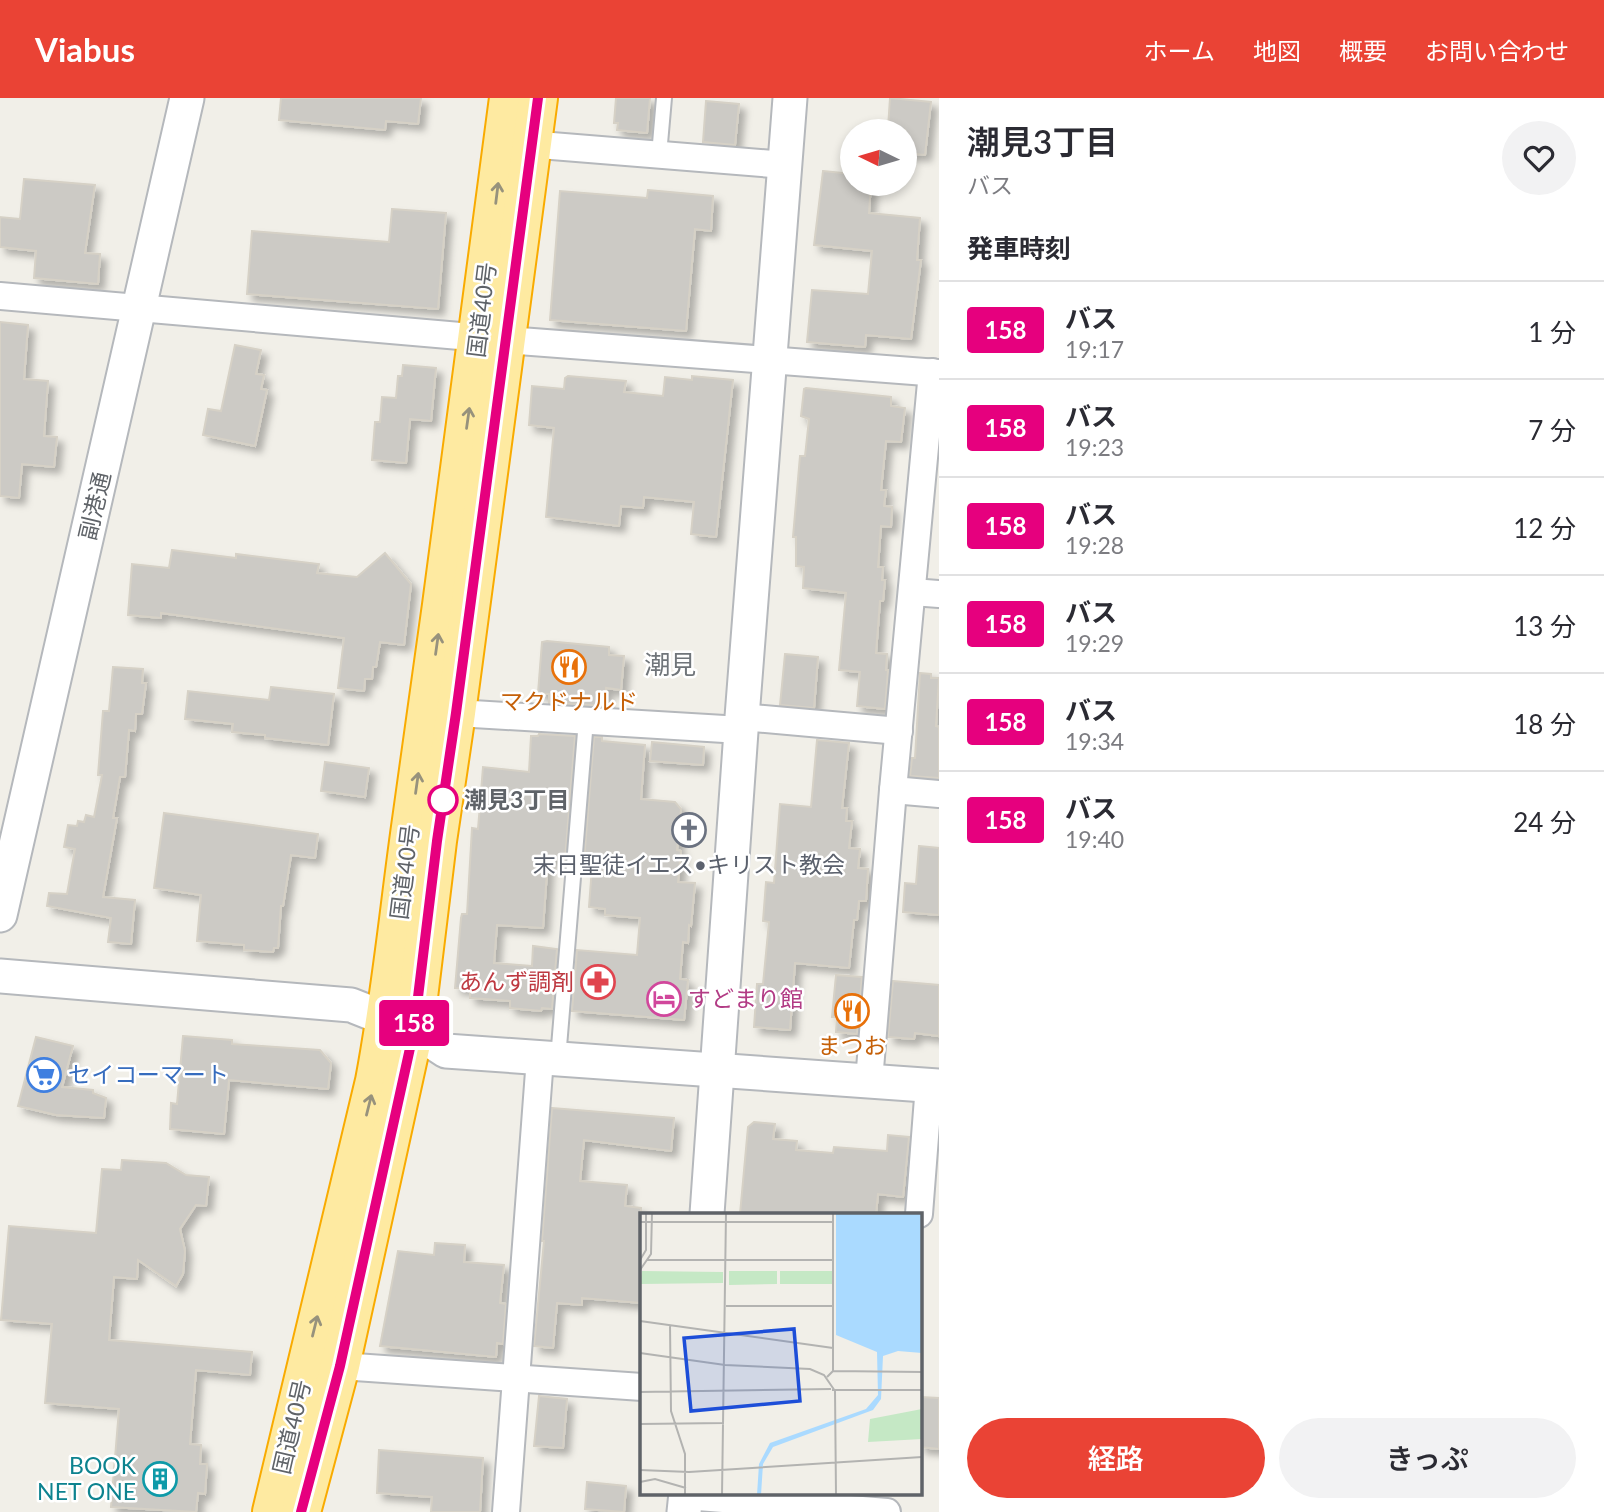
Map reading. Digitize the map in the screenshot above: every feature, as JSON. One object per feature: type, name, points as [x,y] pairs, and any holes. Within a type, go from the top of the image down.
[{"type":"highway","name":"国道40号","points":[[301,1512],[323,1365],[375,1081],[400,1024],[408,844],[442,712],[517,144],[509,98]]},
{"type":"highway","name":"国道40号","points":[[517,144],[538,98]]},
{"type":"highway","name":"国道40号","points":[[272,1512],[323,1365]]},
{"type":"street","name":"副港通","points":[[0,915],[187,98]]},
{"type":"street","points":[[707,1213],[790,98]]},
{"type":"street","points":[[517,144],[785,165]]},
{"type":"street","points":[[0,296],[936,373],[893,790],[869,1081]]},
{"type":"street","points":[[912,592],[939,594]]},
{"type":"street","points":[[442,712],[899,731]]},
{"type":"street","points":[[893,790],[939,794]]},
{"type":"street","points":[[0,976],[351,1005],[400,1024],[446,1051],[934,1086],[919,1213]]},
{"type":"street","points":[[506,1512],[515,1379],[549,1059]]},
{"type":"street","points":[[323,1365],[640,1387]]},
{"type":"street","points":[[895,1512],[897,1494]]},
{"type":"street","points":[[685,1500],[887,1512]]},
{"type":"lane","points":[[659,155],[664,98]]},
{"type":"lane","points":[[549,1059],[586,720]]},
{"type":"building","points":[[281,98],[421,98],[418,124],[386,121],[385,130],[279,120]]},
{"type":"building","points":[[616,98],[650,98],[647,133],[617,130],[618,123],[614,123]]},
{"type":"building","points":[[890,98],[931,102],[925,155],[917,154],[917,119],[889,119]]},
{"type":"building","points":[[706,101],[739,104],[735,145],[703,142]]},
{"type":"building","points":[[823,171],[840,173],[840,196],[870,196],[869,213],[920,218],[917,260],[921,260],[911,339],[866,335],[865,347],[807,342],[812,290],[868,294],[872,251],[814,245]]},
{"type":"building","points":[[24,179],[95,185],[85,253],[100,254],[98,284],[34,278],[36,251],[0,247],[0,217],[20,219]]},
{"type":"building","points":[[648,190],[713,196],[711,231],[695,229],[686,331],[550,320],[560,191],[647,198]]},
{"type":"building","points":[[392,209],[446,213],[438,309],[247,294],[252,231],[389,242]]},
{"type":"building","points":[[0,322],[28,325],[24,379],[48,381],[44,436],[57,437],[54,467],[22,464],[19,498],[0,496]]},
{"type":"building","points":[[235,345],[261,350],[256,374],[264,375],[261,389],[267,390],[255,446],[203,435],[208,409],[221,411]]},
{"type":"building","points":[[403,365],[436,368],[431,421],[410,419],[406,463],[372,460],[375,422],[380,422],[382,397],[396,398],[398,376],[402,376]]},
{"type":"building","points":[[568,376],[626,381],[624,392],[663,396],[665,377],[692,380],[692,376],[733,380],[716,537],[691,534],[694,502],[644,497],[643,508],[621,506],[619,526],[546,517],[554,428],[529,425],[532,386],[564,389],[565,378]]},
{"type":"building","points":[[806,388],[891,397],[891,406],[905,408],[901,442],[886,441],[881,490],[886,490],[884,506],[892,507],[891,527],[881,526],[878,567],[883,567],[882,580],[885,580],[883,601],[880,601],[876,653],[887,654],[885,709],[857,706],[860,672],[839,670],[846,593],[803,588],[804,567],[796,566],[796,537],[793,537],[800,456],[805,456],[809,419],[801,416]]},
{"type":"building","points":[[172,550],[319,564],[317,573],[357,577],[385,553],[411,584],[404,645],[380,642],[376,667],[373,667],[372,679],[365,679],[364,691],[338,688],[344,638],[161,613],[161,618],[128,615],[132,564],[169,568]]},
{"type":"building","points":[[542,642],[609,647],[609,655],[624,656],[621,690],[606,688],[605,706],[549,703],[549,694],[538,693]]},
{"type":"building","points":[[785,654],[818,657],[814,708],[780,705]]},
{"type":"building","points":[[113,667],[143,669],[142,683],[146,683],[142,714],[136,714],[135,731],[129,730],[125,777],[120,777],[113,818],[117,818],[103,897],[135,900],[131,944],[108,942],[111,918],[47,906],[49,893],[67,894],[75,849],[64,847],[68,825],[77,826],[78,821],[84,822],[86,815],[94,817],[102,775],[98,775],[103,711],[109,711]]},
{"type":"building","points":[[920,673],[939,678],[936,726],[939,727],[939,778],[910,776],[912,758],[915,758]]},
{"type":"building","points":[[271,687],[334,694],[328,745],[232,732],[233,724],[185,719],[188,691],[269,700]]},
{"type":"building","points":[[531,736],[575,736],[565,860],[548,858],[543,928],[497,925],[494,963],[532,966],[533,946],[557,949],[552,1009],[542,1008],[541,1011],[510,1008],[510,1001],[470,998],[470,989],[455,988],[461,918],[462,914],[467,914],[472,828],[478,829],[483,767],[529,772]]},
{"type":"building","points":[[594,737],[602,737],[602,741],[645,745],[641,799],[675,802],[681,809],[677,850],[681,851],[678,882],[695,883],[688,943],[683,942],[680,979],[688,980],[684,1020],[572,1011],[577,950],[637,955],[640,918],[605,915],[605,909],[589,907],[592,867],[586,866],[587,861],[584,861]]},
{"type":"building","points":[[817,740],[849,743],[842,808],[847,808],[846,821],[852,821],[849,848],[860,849],[858,868],[868,869],[866,901],[859,901],[857,920],[854,920],[849,968],[795,963],[790,1030],[754,1027],[757,984],[763,984],[769,922],[763,921],[766,882],[774,883],[780,804],[811,807]]},
{"type":"building","points":[[652,742],[704,747],[703,765],[650,761]]},
{"type":"building","points":[[325,762],[369,768],[365,797],[321,791]]},
{"type":"building","points":[[164,813],[318,834],[315,858],[291,855],[281,906],[278,948],[274,948],[273,952],[244,950],[244,945],[197,941],[201,895],[154,888]]},
{"type":"building","points":[[919,846],[939,848],[939,915],[903,912],[905,883],[916,884]]},
{"type":"building","points":[[836,975],[862,977],[857,1034],[836,1032],[837,1017],[832,1017]]},
{"type":"building","points":[[893,981],[939,985],[939,1036],[915,1033],[914,1039],[888,1037]]},
{"type":"building","points":[[183,1036],[232,1040],[232,1044],[320,1050],[331,1063],[328,1089],[229,1080],[224,1134],[170,1129],[171,1103],[177,1104]]},
{"type":"building","points":[[36,1037],[73,1046],[62,1087],[93,1090],[93,1093],[106,1098],[104,1118],[56,1115],[18,1106]]},
{"type":"building","points":[[552,1108],[674,1118],[671,1151],[584,1140],[580,1181],[627,1185],[625,1206],[641,1208],[640,1303],[582,1298],[582,1305],[557,1303],[553,1348],[534,1346]]},
{"type":"building","points":[[754,1122],[775,1124],[773,1139],[797,1141],[796,1150],[833,1153],[834,1147],[887,1151],[888,1135],[909,1137],[903,1197],[878,1194],[876,1213],[740,1213],[748,1127]]},
{"type":"building","points":[[122,1160],[166,1163],[186,1175],[209,1177],[206,1206],[196,1205],[180,1229],[185,1251],[183,1274],[176,1286],[138,1260],[137,1279],[114,1277],[109,1340],[252,1352],[250,1375],[196,1370],[190,1444],[201,1445],[200,1464],[207,1464],[205,1494],[198,1493],[196,1512],[111,1507],[119,1409],[45,1403],[52,1324],[1,1320],[9,1226],[96,1233],[102,1169],[121,1170]]},
{"type":"building","points":[[435,1243],[465,1245],[464,1262],[504,1265],[500,1303],[506,1304],[503,1344],[497,1343],[496,1357],[380,1346],[398,1251],[434,1255]]},
{"type":"building","points":[[539,1396],[567,1399],[563,1448],[534,1446]]},
{"type":"building","points":[[922,1397],[939,1398],[939,1449],[922,1447]]},
{"type":"building","points":[[379,1450],[483,1458],[480,1512],[431,1512],[432,1497],[377,1493]]},
{"type":"building","points":[[587,1482],[626,1486],[624,1512],[585,1509]]},
{"type":"bus line","name":"158","points":[[301,1512],[340,1366],[414,1030],[437,841],[538,98]]},
{"type":"place","name":"マクドナルド","points":[[569,667]]},
{"type":"place","name":"潮見3丁目","points":[[443,800]]},
{"type":"place","name":"末日聖徒イエス•キリスト教会","points":[[689,830]]},
{"type":"place","name":"あんず調剤","points":[[598,982]]},
{"type":"place","name":"すどまり館","points":[[664,999]]},
{"type":"place","name":"まつお","points":[[852,1011]]},
{"type":"place","name":"セイコーマート","points":[[44,1075]]},
{"type":"place","name":"BOOK NET ONE","points":[[160,1479]]},
{"type":"district","name":"潮見","points":[[670,665]]}]
